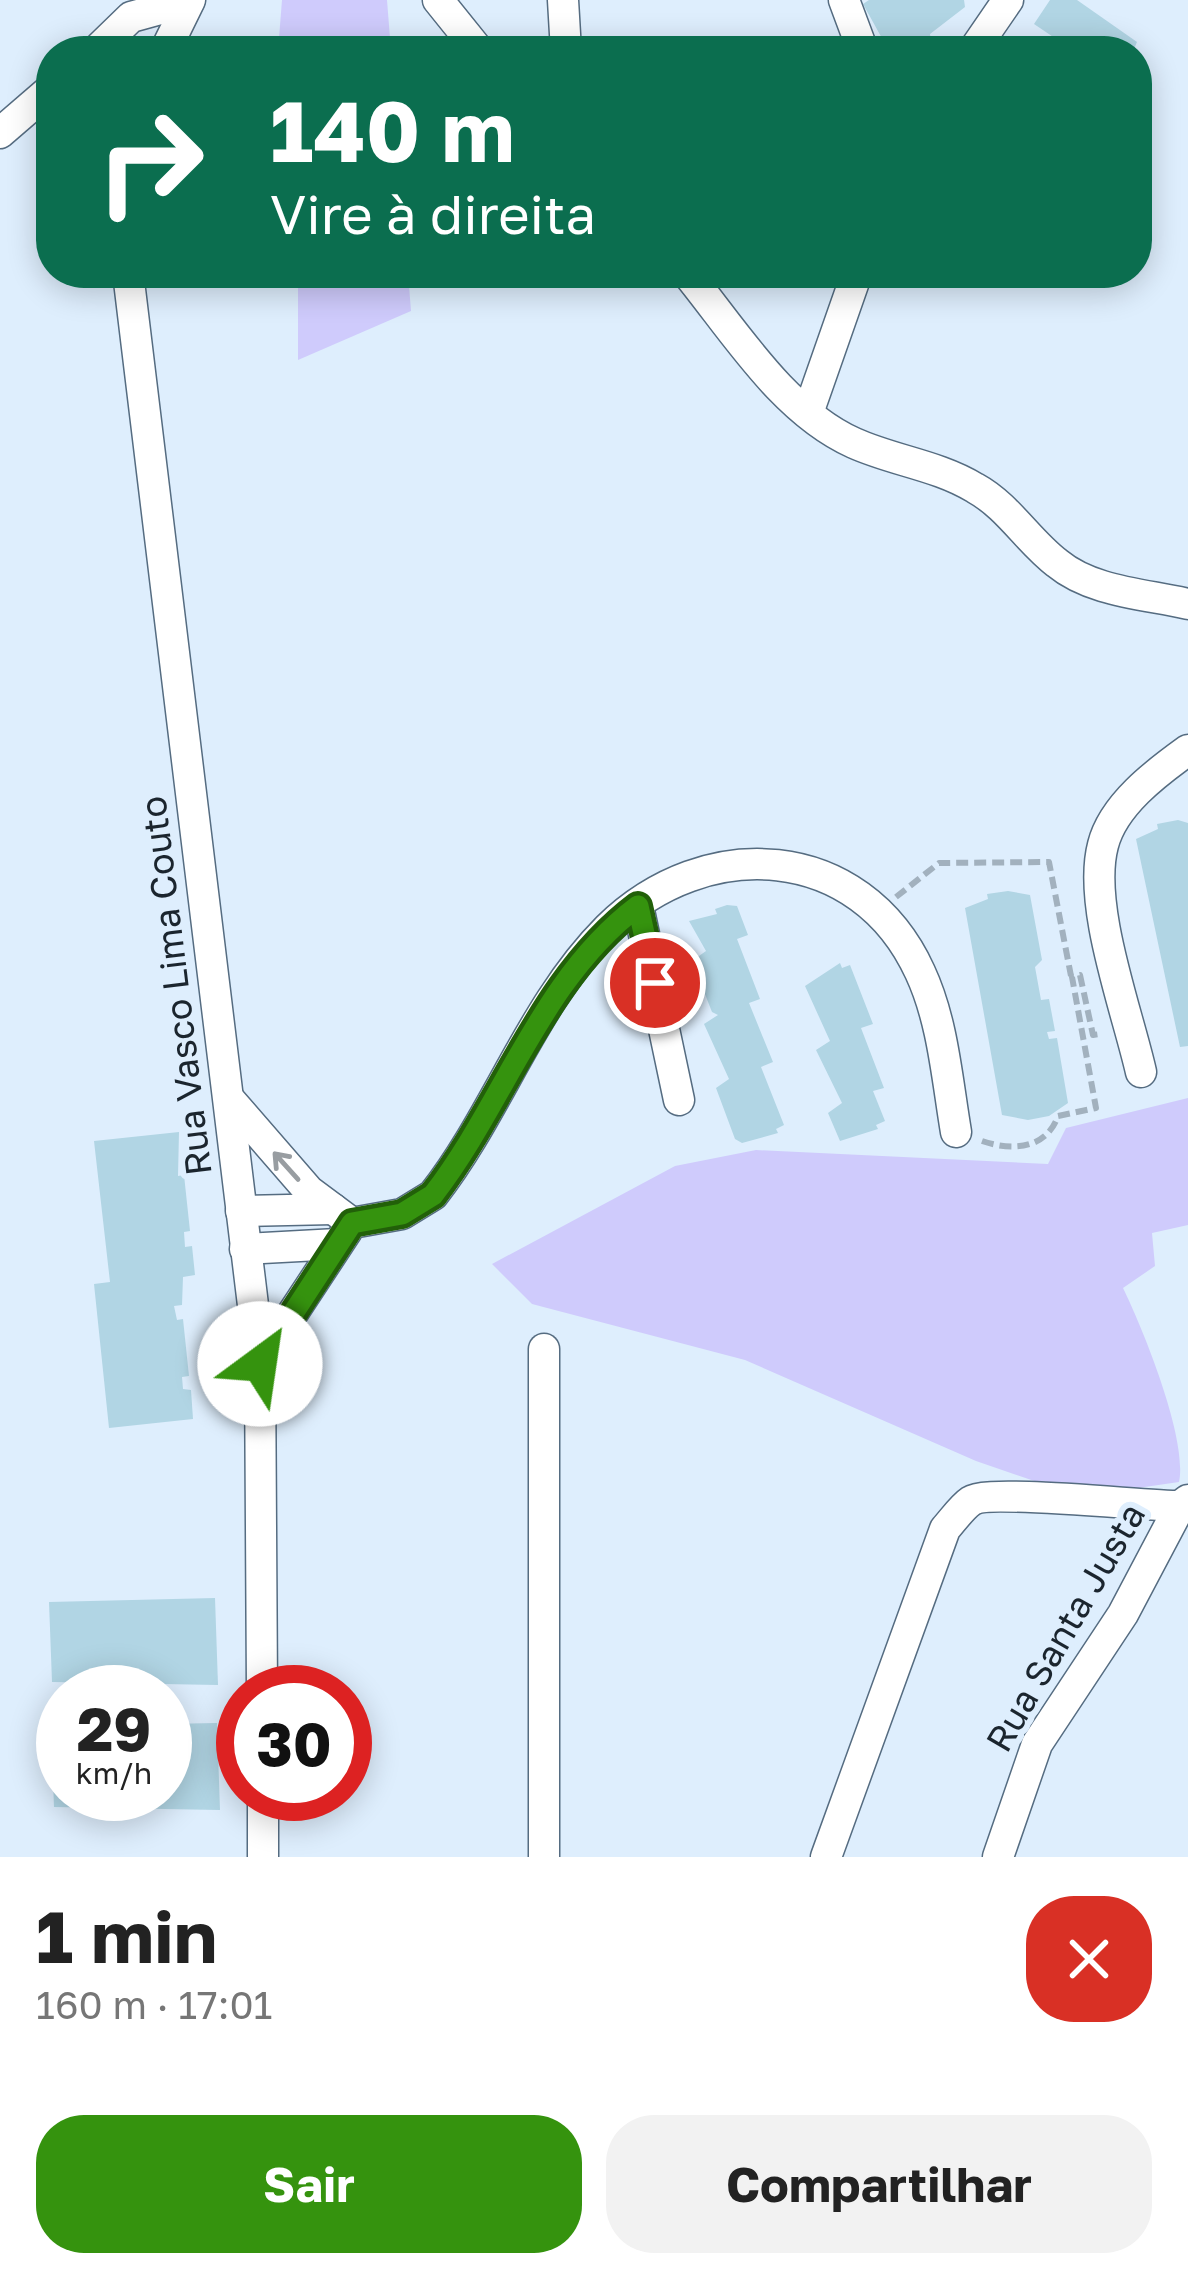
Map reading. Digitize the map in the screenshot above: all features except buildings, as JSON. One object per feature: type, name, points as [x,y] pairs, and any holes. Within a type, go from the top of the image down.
[{"type":"street","points":[[439,0],[467,36]]},
{"type":"street","points":[[563,0],[565,36]]},
{"type":"street","points":[[838,36],[844,0]]},
{"type":"street","points":[[844,0],[857,36]]},
{"type":"street","points":[[984,36],[1008,0]]},
{"type":"street","points":[[111,36],[131,17],[189,1]]},
{"type":"street","points":[[172,36],[189,1]]},
{"type":"street","points":[[0,133],[36,102]]},
{"type":"street","name":"Rua Vasco Lima Couto","points":[[130,288],[260,1364],[262,1665]]},
{"type":"street","points":[[700,288],[808,413],[857,445],[945,471],[982,491],[1057,564],[1089,583],[1188,604]]},
{"type":"street","points":[[808,413],[852,288]]},
{"type":"street","points":[[1141,1072],[1098,883],[1104,841],[1153,776],[1188,750]]},
{"type":"street","points":[[245,1249],[402,1214],[433,1195],[551,1004],[608,929],[670,882],[721,863],[789,864],[843,887],[892,928],[920,970],[936,1017],[956,1132]]},
{"type":"street","points":[[638,906],[680,1100]]},
{"type":"street","points":[[229,1099],[341,1226]]},
{"type":"street","points":[[241,1211],[341,1226]]},
{"type":"street","points":[[260,1364],[341,1226]]},
{"type":"street","points":[[544,1349],[544,1857]]},
{"type":"street","points":[[826,1857],[945,1529],[973,1499],[1000,1493],[1106,1505],[1184,1503]]},
{"type":"street","name":"Rua Santa Justa","points":[[998,1857],[1037,1744],[1123,1614],[1184,1503]]},
{"type":"street","points":[[263,1821],[263,1857]]},
{"type":"path","points":[[874,914],[939,862],[1049,862],[1096,1108],[1058,1117],[1045,1137],[1026,1146],[1002,1148],[956,1132]]},
{"type":"path","points":[[1072,977],[1081,975],[1093,1035],[1131,1028]]},
{"type":"shaded area","points":[[282,0],[387,0],[390,36],[279,36]]},
{"type":"shaded area","points":[[298,288],[409,288],[411,311],[298,360]]},
{"type":"shaded area","points":[[1188,1098],[1188,1225],[1152,1233],[1155,1266],[1123,1288],[1171,1413],[1179,1482],[1117,1491],[1046,1485],[976,1461],[745,1360],[532,1304],[492,1264],[675,1166],[756,1150],[1048,1164],[1066,1128]]},
{"type":"route","points":[[260,1364],[352,1223],[402,1214],[433,1195],[551,1004],[608,929],[638,906],[655,983]]}]
